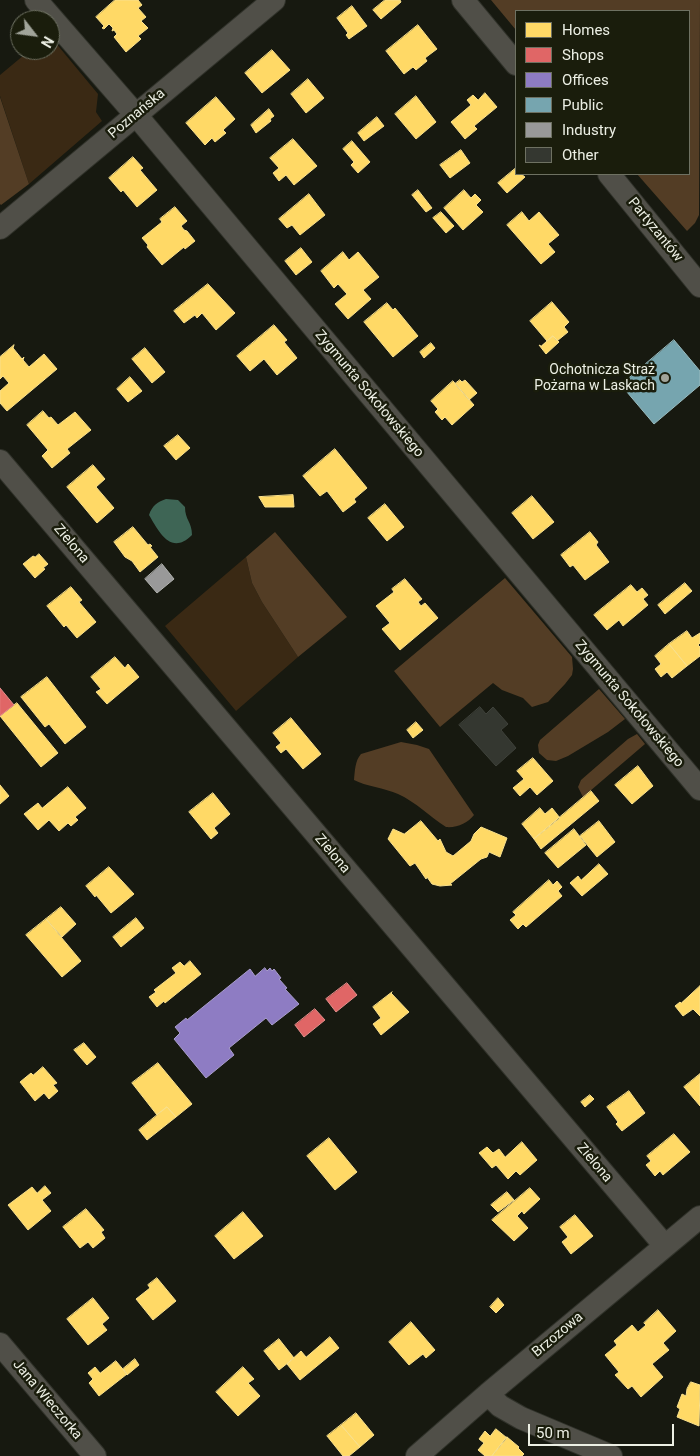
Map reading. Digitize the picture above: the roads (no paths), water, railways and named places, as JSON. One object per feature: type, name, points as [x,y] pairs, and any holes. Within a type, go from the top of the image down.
[{"type":"street","name":"Zygmunta Sokołowskiego","points":[[36,0],[136,115],[700,789]]},
{"type":"street","name":"Poznańska","points":[[0,228],[274,0]]},
{"type":"street","points":[[463,0],[515,63]]},
{"type":"street","name":"Partyzantów","points":[[610,175],[700,286]]},
{"type":"street","name":"Zielona","points":[[0,461],[665,1246]]},
{"type":"street","name":"Brzozowa","points":[[417,1456],[700,1216]]},
{"type":"street","name":"Jana Wieczorka","points":[[0,1344],[95,1456]]},
{"type":"street","points":[[488,1394],[500,1406],[521,1418],[611,1456]]},
{"type":"place","name":"Ochotnicza Straż Pożarna w Laskach","points":[[665,378]]}]
